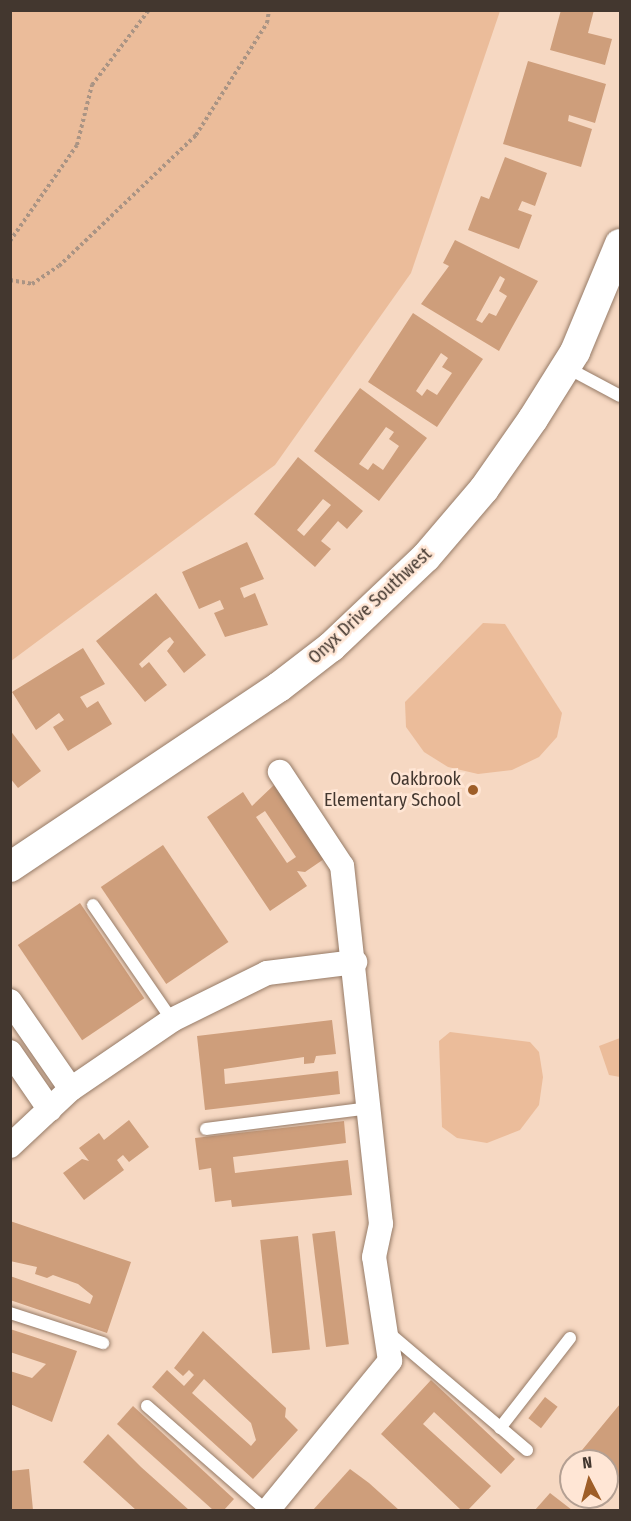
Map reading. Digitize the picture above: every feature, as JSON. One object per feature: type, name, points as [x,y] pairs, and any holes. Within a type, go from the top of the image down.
[{"type":"street","name":"Onyx Drive Southwest","points":[[10,867],[331,647],[426,557],[484,489],[566,366],[621,244]]},
{"type":"street","points":[[267,1510],[390,1361],[374,1257],[381,1224],[355,962],[342,866],[280,772]]},
{"type":"street","points":[[10,1146],[71,1089],[172,1020],[267,973],[355,962]]},
{"type":"street","points":[[10,1001],[71,1089]]},
{"type":"street","points":[[10,1052],[50,1110]]},
{"type":"lane","points":[[566,366],[621,396]]},
{"type":"lane","points":[[93,905],[172,1020]]},
{"type":"lane","points":[[206,1129],[370,1108]]},
{"type":"lane","points":[[10,1313],[103,1343]]},
{"type":"lane","points":[[386,1330],[527,1450]]},
{"type":"lane","points":[[500,1428],[570,1338]]},
{"type":"lane","points":[[147,1406],[267,1510]]},
{"type":"path","points":[[11,239],[77,146],[93,85],[148,10]]},
{"type":"path","points":[[10,280],[32,284],[60,266],[196,135],[267,23],[269,10]]},
{"type":"shaded area","points":[[11,10],[500,11],[411,273],[275,465],[11,661]]},
{"type":"shaded area","points":[[483,623],[505,624],[562,713],[557,737],[539,757],[512,770],[478,774],[448,767],[424,752],[406,727],[405,702]]},
{"type":"shaded area","points":[[450,1032],[530,1042],[539,1052],[543,1077],[539,1105],[520,1130],[487,1143],[457,1138],[442,1127],[439,1041]]},
{"type":"shaded area","points":[[620,1038],[620,1077],[609,1075],[599,1046]]},
{"type":"building","points":[[561,10],[594,10],[588,33],[612,39],[605,65],[550,50]]},
{"type":"building","points":[[528,61],[606,84],[595,123],[569,115],[568,121],[592,129],[581,167],[503,144]]},
{"type":"building","points":[[505,157],[547,173],[535,206],[522,201],[518,210],[532,215],[519,249],[468,230],[481,196],[489,199]]},
{"type":"building","points":[[455,240],[538,281],[499,351],[421,304],[449,266],[443,263]],"holes":[[[500,276],[505,279],[499,291],[507,296],[496,316],[489,313],[482,323],[476,320]]]},
{"type":"building","points":[[413,313],[483,359],[437,427],[368,382]],"holes":[[[441,353],[448,358],[442,367],[452,373],[437,395],[427,389],[422,396],[416,391]]]},
{"type":"building","points":[[360,388],[427,438],[379,501],[314,451]],"holes":[[[386,427],[394,432],[389,439],[399,446],[383,470],[373,463],[368,470],[359,464]]]},
{"type":"building","points":[[298,457],[363,511],[347,529],[338,521],[321,541],[331,549],[315,567],[254,514]],"holes":[[[323,499],[331,505],[304,536],[297,530]]]},
{"type":"building","points":[[247,542],[264,579],[240,588],[244,598],[255,593],[268,625],[225,637],[214,613],[224,609],[220,600],[199,609],[182,572]]},
{"type":"building","points":[[156,593],[206,655],[184,673],[167,651],[174,642],[170,637],[164,641],[139,664],[142,668],[149,662],[167,685],[145,702],[96,641]]},
{"type":"building","points":[[83,648],[105,684],[80,697],[87,708],[98,701],[112,724],[68,751],[53,727],[64,720],[59,713],[36,730],[12,692]]},
{"type":"building","points":[[10,730],[41,771],[18,788],[10,778]]},
{"type":"building","points":[[274,785],[324,859],[305,872],[297,871],[307,886],[270,911],[207,817],[243,792],[252,806]],"holes":[[[265,811],[296,857],[287,863],[256,817]]]},
{"type":"building","points":[[163,845],[228,942],[166,984],[101,887]]},
{"type":"building","points":[[80,903],[144,998],[82,1040],[18,945]]},
{"type":"building","points":[[332,1020],[336,1054],[316,1056],[314,1063],[304,1064],[304,1057],[224,1069],[225,1084],[338,1071],[340,1094],[205,1110],[197,1036]]},
{"type":"building","points":[[129,1120],[149,1147],[129,1162],[123,1155],[117,1160],[124,1170],[84,1200],[63,1173],[82,1159],[89,1161],[79,1148],[99,1133],[104,1140]]},
{"type":"building","points":[[344,1121],[346,1143],[233,1157],[235,1173],[348,1160],[352,1195],[232,1207],[231,1200],[215,1202],[211,1168],[199,1170],[195,1138]]},
{"type":"building","points":[[10,1221],[131,1262],[107,1333],[10,1300],[10,1276],[90,1304],[93,1296],[78,1284],[53,1275],[47,1278],[35,1274],[37,1267],[10,1261]]},
{"type":"building","points":[[335,1231],[349,1344],[326,1347],[312,1234]]},
{"type":"building","points":[[298,1236],[310,1349],[272,1353],[260,1240]]},
{"type":"building","points":[[10,1329],[77,1351],[52,1422],[10,1404],[10,1371],[32,1378],[46,1364],[10,1352]]},
{"type":"building","points":[[203,1331],[286,1408],[285,1417],[298,1430],[253,1479],[152,1387],[167,1370],[184,1386],[194,1375],[189,1370],[183,1376],[174,1368]],"holes":[[[204,1379],[251,1423],[256,1440],[251,1446],[192,1393]]]},
{"type":"building","points":[[431,1380],[515,1459],[501,1474],[434,1412],[423,1424],[491,1486],[468,1510],[461,1510],[381,1434]]},
{"type":"building","points":[[545,1397],[558,1407],[541,1428],[528,1418]]},
{"type":"building","points":[[620,1404],[619,1476],[619,1449],[583,1449]]},
{"type":"building","points":[[133,1406],[234,1499],[224,1510],[213,1510],[117,1424]]},
{"type":"building","points":[[108,1434],[189,1510],[136,1510],[83,1462]]},
{"type":"building","points":[[29,1469],[33,1510],[10,1510],[10,1471]]},
{"type":"building","points":[[350,1469],[369,1483],[399,1510],[313,1510]]},
{"type":"building","points":[[550,1493],[559,1500],[559,1509],[572,1510],[535,1510]]},
{"type":"place","name":"Oakbrook Elementary School","points":[[473,790]]}]
